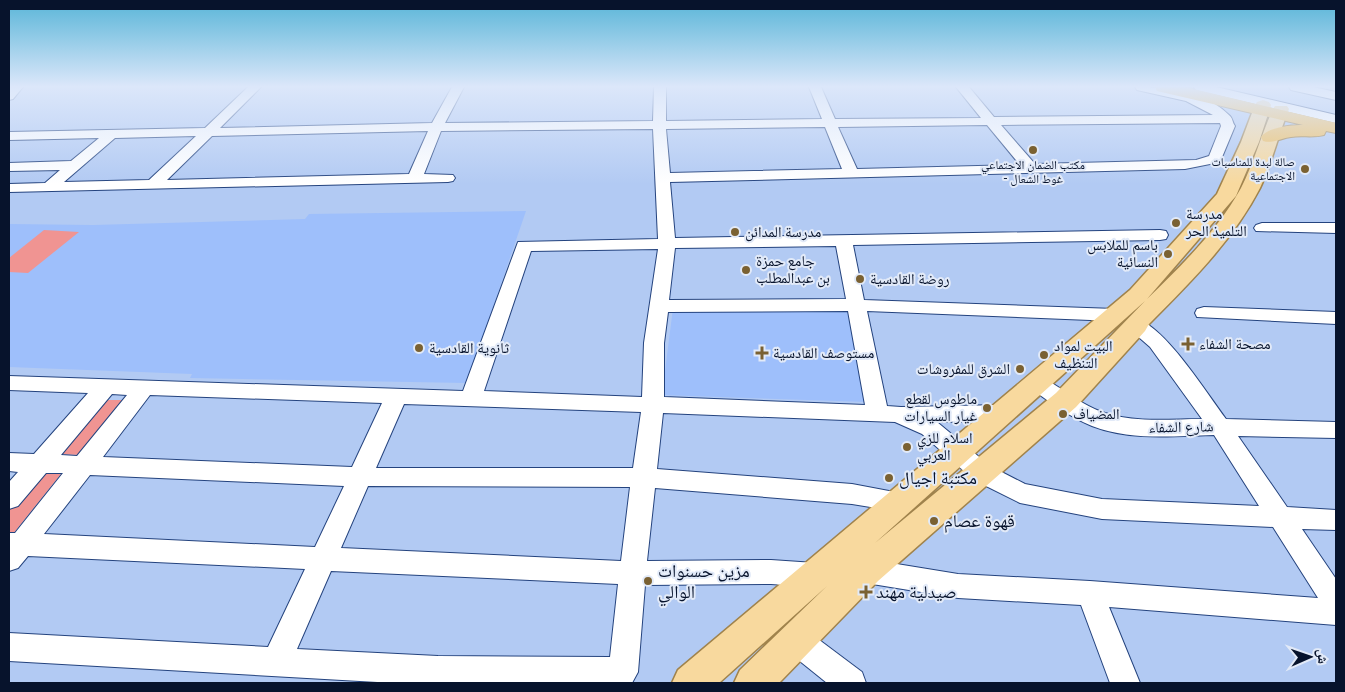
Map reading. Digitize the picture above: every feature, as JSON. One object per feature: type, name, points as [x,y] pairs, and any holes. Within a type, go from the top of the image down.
[{"type":"highway","points":[[1278,119],[1290,131],[1336,132]]},
{"type":"highway","points":[[1299,119],[1336,128]]},
{"type":"highway","points":[[1322,119],[1336,121]]},
{"type":"main road","points":[[691,683],[1037,383],[1125,321],[1138,321],[1227,225],[1246,196],[1250,167],[1269,143],[1271,119]]},
{"type":"main road","points":[[753,683],[866,571],[1066,400],[1125,321]]},
{"type":"street","points":[[154,184],[222,119]]},
{"type":"street","points":[[414,180],[440,119]]},
{"type":"street","points":[[9,647],[438,671],[623,678],[632,573],[653,406],[654,343],[667,244],[659,119]]},
{"type":"street","points":[[829,119],[851,172]]},
{"type":"street","points":[[990,119],[1030,168]]},
{"type":"street","points":[[9,136],[436,127],[1203,119]]},
{"type":"street","points":[[1215,159],[1228,126],[1226,119]]},
{"type":"street","points":[[49,187],[113,134]]},
{"type":"street","points":[[662,178],[851,172],[1185,166],[1215,159],[1250,167]]},
{"type":"street","points":[[9,167],[76,165]]},
{"type":"street","points":[[9,188],[448,178]]},
{"type":"street","points":[[1262,228],[1336,228]]},
{"type":"street","points":[[471,397],[524,246],[1160,235]]},
{"type":"street","points":[[843,240],[857,305],[888,413]]},
{"type":"street","points":[[658,306],[857,305],[1125,321],[1157,342],[1220,426],[1336,602]]},
{"type":"street","points":[[1204,313],[1336,318]]},
{"type":"street","points":[[9,383],[396,397],[471,397],[653,406],[888,413],[1003,413]]},
{"type":"street","name":"شارع الشفاء","points":[[1037,383],[1099,420],[1134,428],[1220,426],[1336,430]]},
{"type":"street","points":[[9,499],[106,386]]},
{"type":"street","points":[[13,550],[144,388]]},
{"type":"street","points":[[276,661],[396,397]]},
{"type":"street","points":[[888,413],[930,428],[982,473],[1020,493],[1102,509],[1336,520]]},
{"type":"street","points":[[9,462],[360,477],[645,478],[852,494],[900,502]]},
{"type":"street","points":[[13,550],[322,559],[632,573],[771,572],[815,575]]},
{"type":"street","points":[[866,571],[958,586],[1090,593],[1336,612]]},
{"type":"street","points":[[1090,593],[1125,683]]},
{"type":"street","points":[[796,640],[851,683]]},
{"type":"shaded area","points":[[526,211],[467,383],[190,378],[192,374],[9,367],[9,224],[93,225],[305,219],[309,214]]},
{"type":"shaded area","points":[[44,230],[79,232],[28,273],[9,272],[9,258]]},
{"type":"shaded area","name":"مستوصف القادسية","points":[[673,308],[847,312],[867,402],[662,395]]},
{"type":"shaded area","points":[[97,400],[125,400],[82,455],[52,454]]},
{"type":"shaded area","points":[[35,468],[65,469],[13,534],[9,534],[9,500]]},
{"type":"place","name":"مكتب الضمان الاجتماعي - غوط الشعال","points":[[1033,150]]},
{"type":"place","name":"صالة لبدة للمناسبات الاجتماعية","points":[[1305,169]]},
{"type":"place","name":"مدرسة التلميذ الحر","points":[[1176,223]]},
{"type":"place","name":"مدرسة المدائن","points":[[735,232]]},
{"type":"place","name":"باسم للملابس النسائية","points":[[1168,254]]},
{"type":"place","name":"جامع حمزة بن عبدالمطلب","points":[[746,270]]},
{"type":"place","name":"روضة القادسية","points":[[860,279]]},
{"type":"place","name":"مصحة الشفاء","points":[[1188,344]]},
{"type":"place","name":"ثانوية القادسية","points":[[419,348]]},
{"type":"place","name":"مستوصف القادسية","points":[[762,353]]},
{"type":"place","name":"البيت لمواد التنظيف","points":[[1044,355]]},
{"type":"place","name":"الشرق للمفروشات","points":[[1020,369]]},
{"type":"place","name":"ماطوس لقطع غيار السيارات","points":[[987,408]]},
{"type":"place","name":"المضياف","points":[[1063,414]]},
{"type":"place","name":"اسلام للزي العربي","points":[[907,447]]},
{"type":"place","name":"مكتبة اجيال","points":[[889,478]]},
{"type":"place","name":"قهوة عصام","points":[[934,521]]},
{"type":"place","name":"مزين حسنوات الوالي","points":[[648,581]]},
{"type":"place","name":"صيدلية مهند","points":[[866,592]]}]
